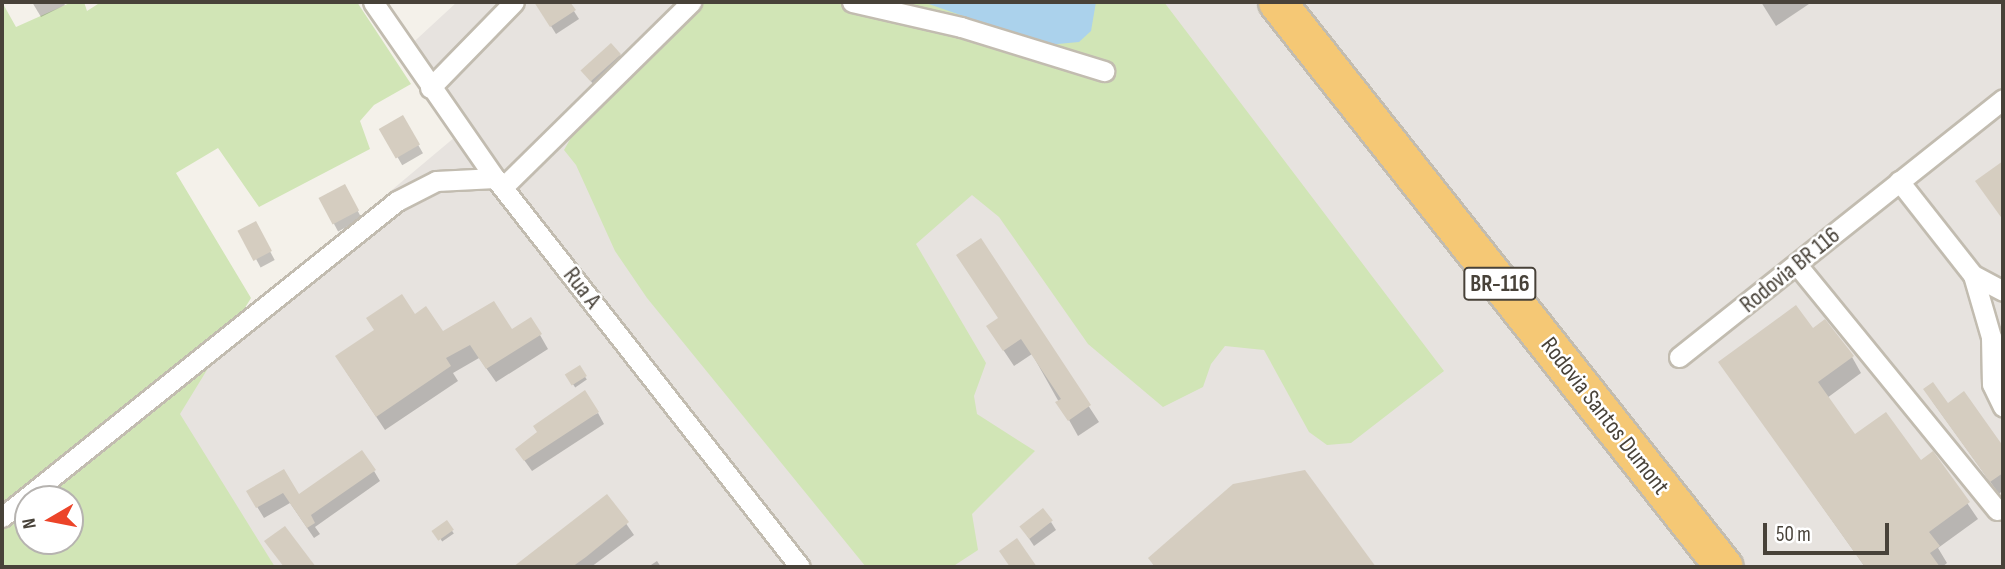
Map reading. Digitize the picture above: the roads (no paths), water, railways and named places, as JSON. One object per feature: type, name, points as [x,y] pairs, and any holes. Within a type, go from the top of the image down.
[{"type":"highway","name":"Rodovia Santos Dumont","points":[[1277,2],[1724,567]]},
{"type":"street","name":"Rua A","points":[[373,2],[430,88],[499,183],[800,567]]},
{"type":"street","points":[[430,88],[514,2]]},
{"type":"street","points":[[2,517],[397,201],[436,181],[499,183],[691,2]]},
{"type":"street","points":[[852,2],[961,27],[1104,71]]},
{"type":"street","name":"Rodovia BR 116","points":[[1679,356],[1798,266],[1899,181],[2003,99]]},
{"type":"street","points":[[1899,181],[1973,275],[1991,337],[1992,384],[2003,407]]},
{"type":"street","points":[[1798,266],[1997,510]]},
{"type":"street","points":[[1973,275],[2003,291]]},
{"type":"water","points":[[923,2],[1096,2],[1091,31],[1079,42],[1047,45]]}]
